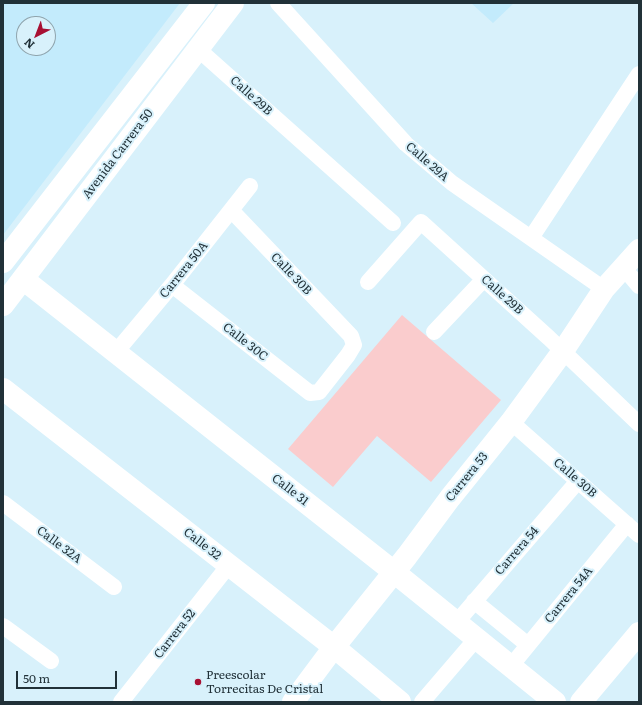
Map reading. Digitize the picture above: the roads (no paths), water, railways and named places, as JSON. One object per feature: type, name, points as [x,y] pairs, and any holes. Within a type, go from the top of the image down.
[{"type":"main road","name":"Avenida Carrera 50","points":[[3,262],[204,3]]},
{"type":"main road","name":"Avenida Carrera 50","points":[[3,305],[233,3]]},
{"type":"main road","name":"Carrera 53","points":[[293,702],[450,498],[511,422],[563,351],[604,289],[639,250]]},
{"type":"main road","name":"Calle 31","points":[[23,279],[394,572],[555,702]]},
{"type":"main road","name":"Calle 32","points":[[3,389],[334,647],[400,702]]},
{"type":"main road","points":[[581,702],[639,633]]},
{"type":"street","name":"Calle 29A","points":[[278,3],[406,144],[452,183],[604,289]]},
{"type":"street","name":"Calle 29B","points":[[198,49],[393,224]]},
{"type":"street","points":[[531,238],[639,74]]},
{"type":"street","name":"Carrera 50A","points":[[116,352],[232,211],[250,186]]},
{"type":"street","name":"Calle 30B","points":[[232,211],[351,336],[354,344],[348,355],[319,392]]},
{"type":"street","name":"Calle 29B","points":[[368,282],[421,222],[563,351],[639,424]]},
{"type":"street","points":[[623,267],[639,286]]},
{"type":"street","points":[[434,332],[484,279]]},
{"type":"street","name":"Calle 30C","points":[[172,285],[310,393],[319,392]]},
{"type":"street","name":"Calle 30B","points":[[511,422],[633,530]]},
{"type":"street","name":"Carrera 54","points":[[456,623],[578,481]]},
{"type":"street","name":"Calle 32A","points":[[3,503],[114,587]]},
{"type":"street","name":"Carrera 54A","points":[[511,666],[528,645],[633,530]]},
{"type":"street","name":"Carrera 52","points":[[121,702],[229,565]]},
{"type":"street","points":[[474,601],[528,645]]},
{"type":"street","points":[[3,626],[51,661]]},
{"type":"street","points":[[422,702],[476,639]]},
{"type":"place","name":"Preescolar Torrecitas De Cristal","points":[[198,682]]}]
